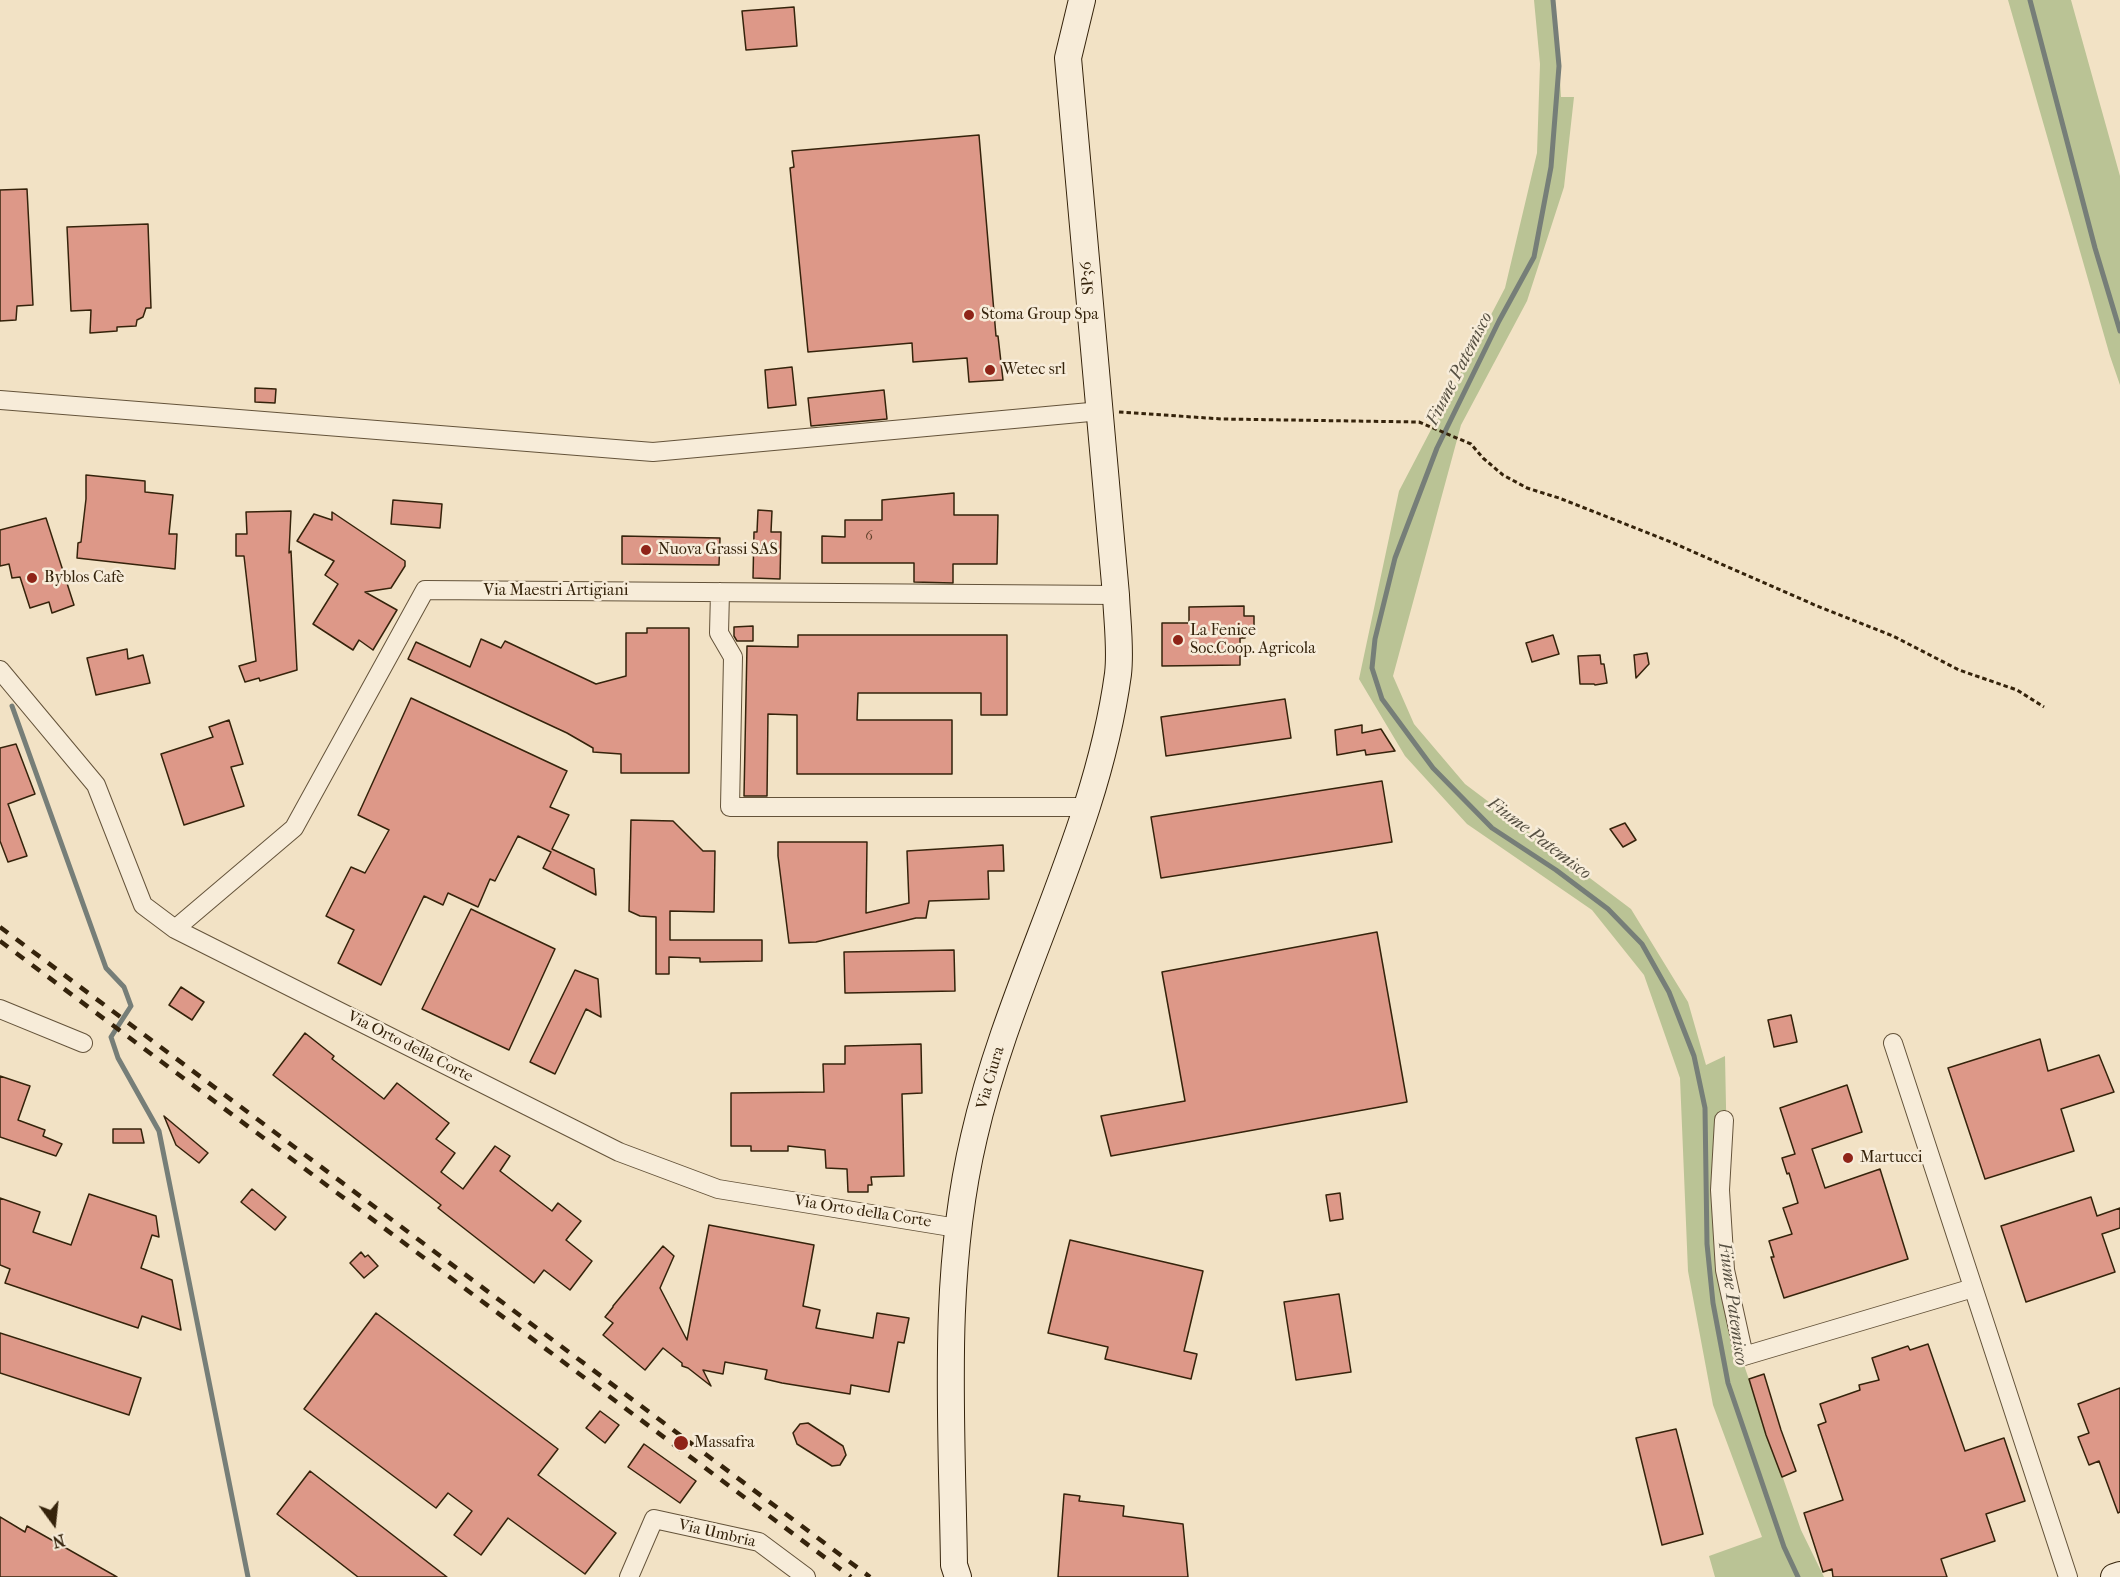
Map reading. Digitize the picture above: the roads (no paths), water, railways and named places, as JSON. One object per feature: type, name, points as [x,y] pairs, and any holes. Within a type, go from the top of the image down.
[{"type":"main road","name":"SP36","points":[[1082,0],[1068,58],[1116,595]]},
{"type":"main road","name":"Via Ciura","points":[[958,1577],[954,1565],[951,1342],[957,1228],[974,1137],[999,1046],[1087,807],[1106,743],[1118,672],[1116,595]]},
{"type":"main road","points":[[2114,1577],[2120,1575]]},
{"type":"street","points":[[0,400],[653,452],[1101,411]]},
{"type":"street","name":"Via Maestri Artigiani","points":[[176,929],[294,828],[425,590],[1116,595]]},
{"type":"street","points":[[720,592],[719,633],[733,657],[730,807],[1087,807]]},
{"type":"street","name":"Via Orto della Corte","points":[[0,670],[96,785],[143,905],[176,929],[619,1152],[718,1189],[957,1228]]},
{"type":"street","points":[[0,1009],[83,1043]]},
{"type":"street","points":[[1893,1043],[2068,1577]]},
{"type":"street","points":[[1724,1120],[1720,1190],[1725,1269],[1744,1356],[1973,1288]]},
{"type":"street","name":"Via Umbria","points":[[629,1577],[654,1519],[759,1542],[806,1577]]},
{"type":"waterway","name":"Fiume Patemisco","points":[[1553,0],[1559,66],[1551,167],[1534,257],[1499,321],[1437,448],[1395,558],[1375,639],[1372,668],[1382,699],[1433,768],[1492,828],[1556,870],[1608,909],[1642,944],[1669,992],[1694,1056],[1705,1108],[1707,1244],[1713,1303],[1728,1383],[1784,1547],[1798,1577]]},
{"type":"waterway","points":[[2030,0],[2095,248],[2120,331]]},
{"type":"waterway","points":[[12,706],[106,968],[124,987],[131,1006],[111,1037],[118,1058],[159,1131],[248,1577]]},
{"type":"railway","points":[[0,927],[870,1577]]},
{"type":"railway","points":[[0,941],[851,1577]]},
{"type":"place","name":"Stoma Group Spa","points":[[969,315]]},
{"type":"place","name":"Wetec srl","points":[[990,370]]},
{"type":"place","name":"Nuova Grassi SAS","points":[[646,550]]},
{"type":"place","name":"Byblos Cafè","points":[[32,578]]},
{"type":"place","name":"La Fenice Soc.Coop. Agricola","points":[[1178,640]]},
{"type":"place","name":"Martucci","points":[[1848,1158]]},
{"type":"place","name":"Massafra","points":[[681,1443]]}]
